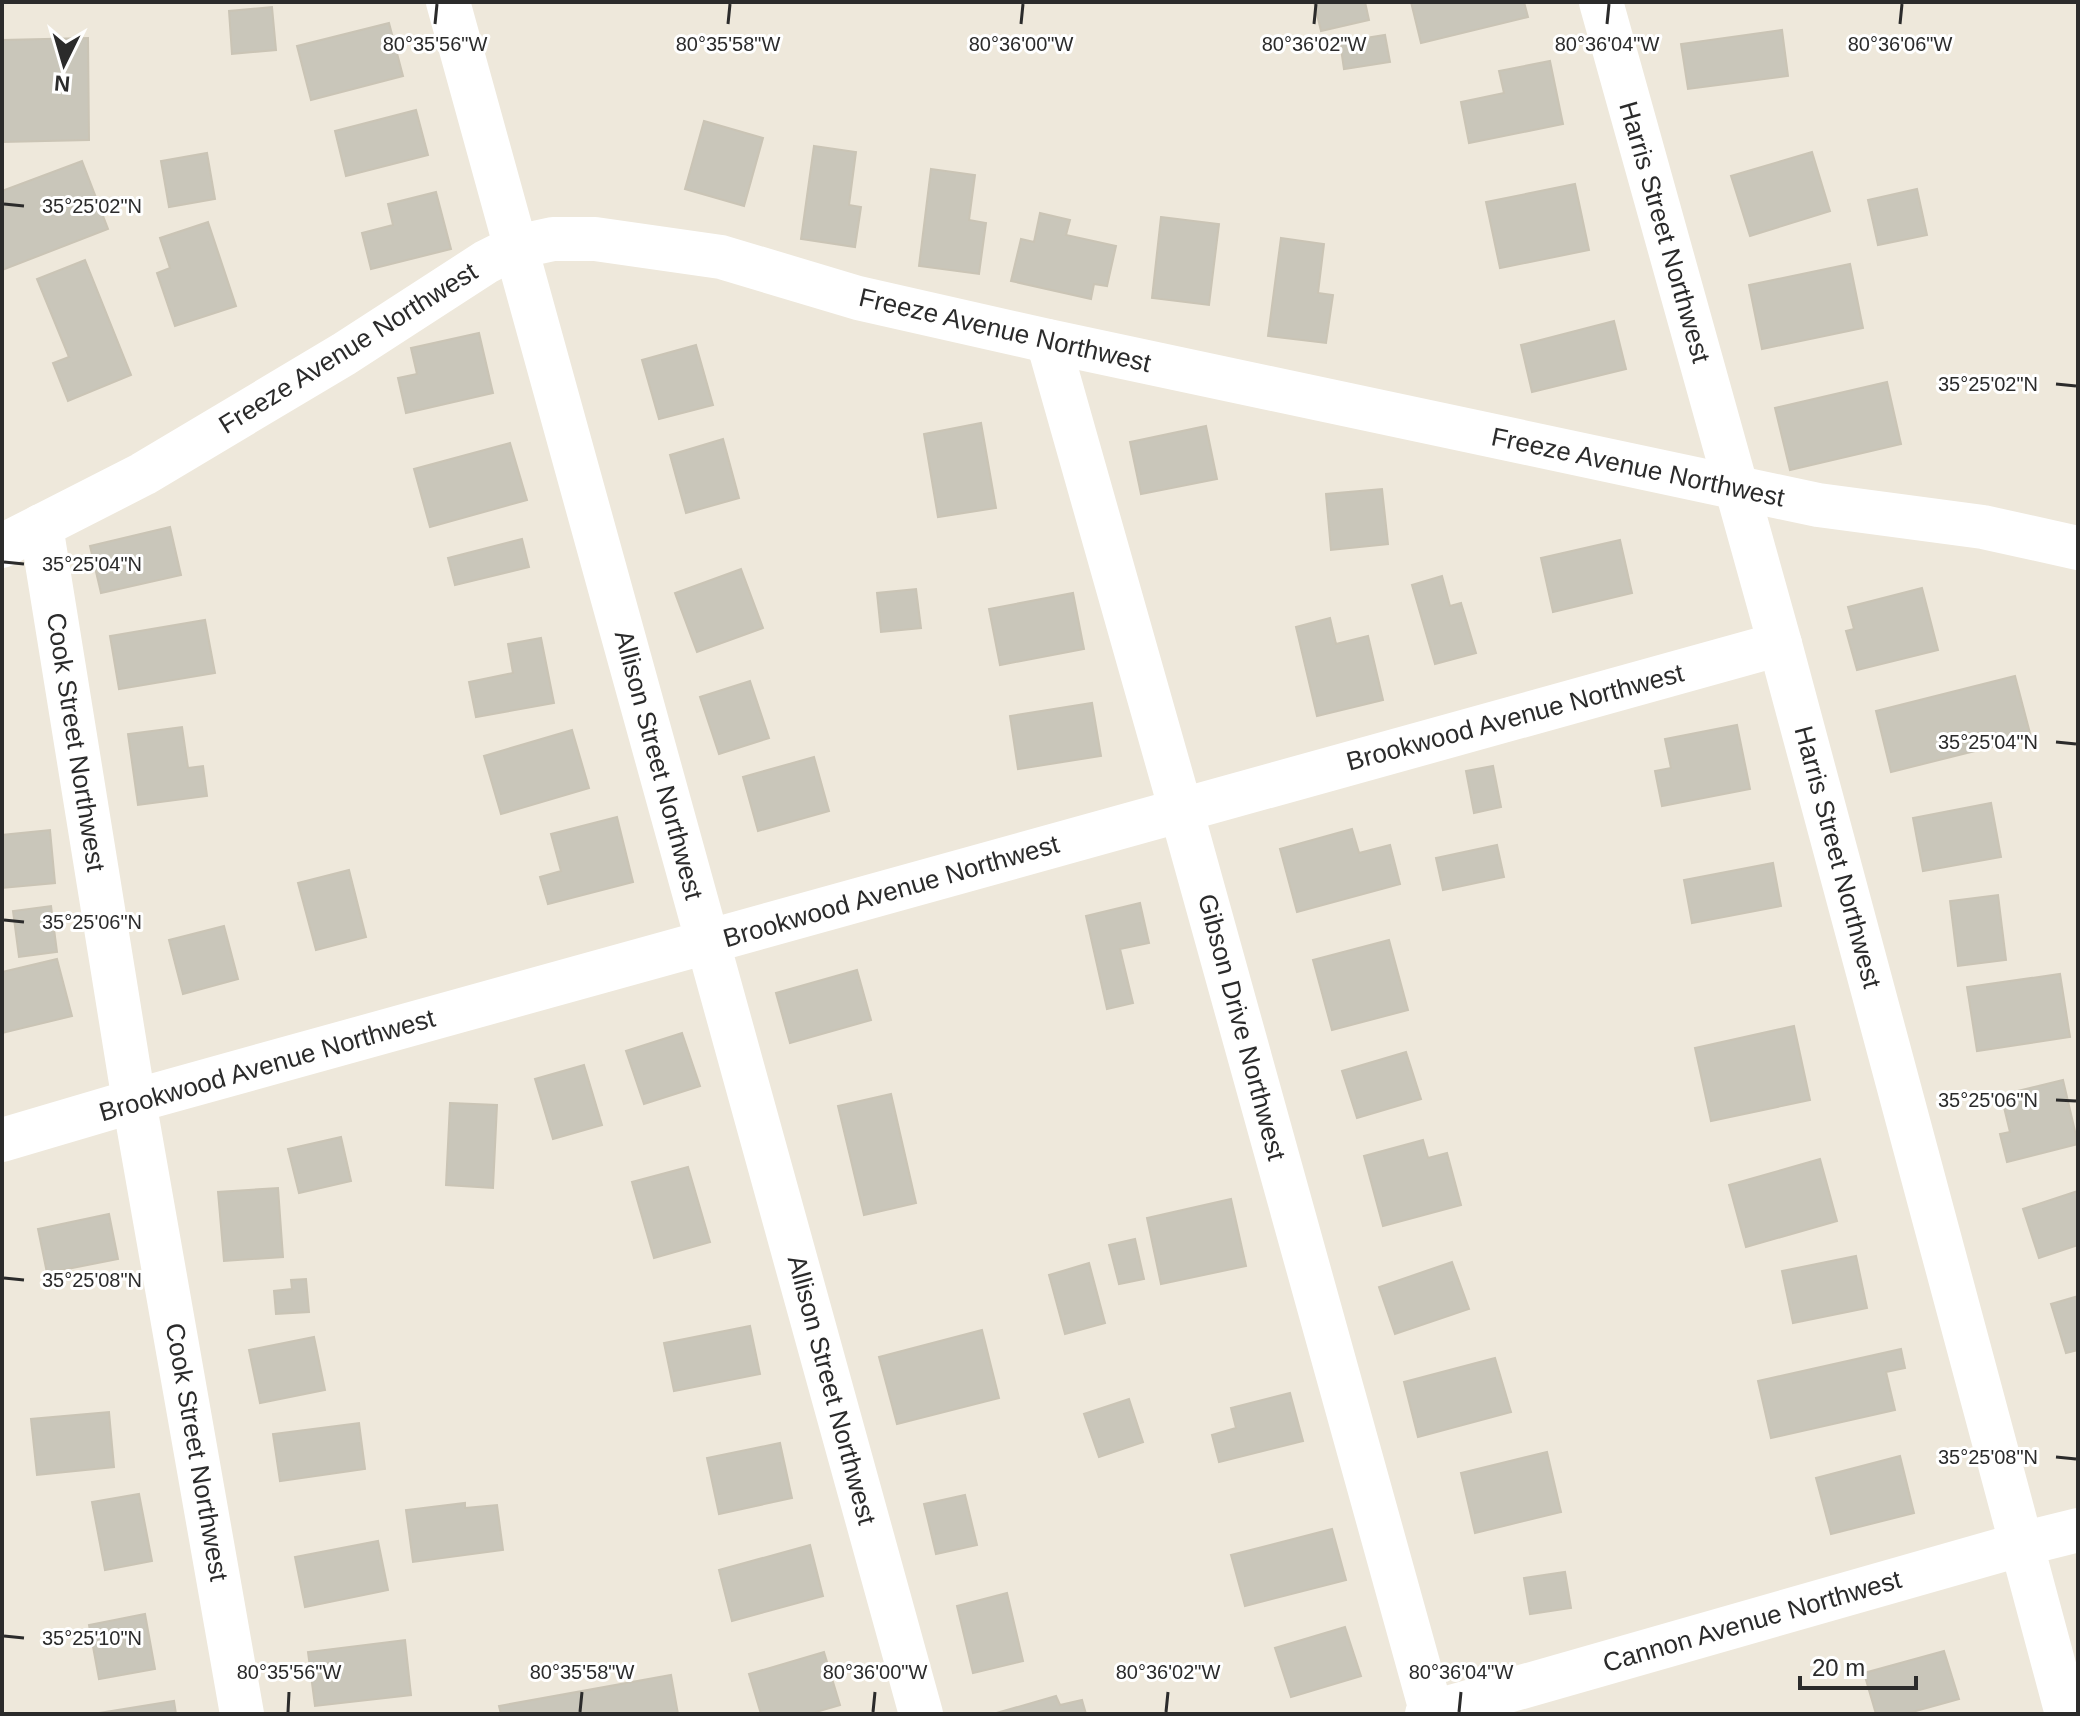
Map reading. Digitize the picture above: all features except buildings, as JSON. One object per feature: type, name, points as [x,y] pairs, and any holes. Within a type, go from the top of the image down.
[{"type":"street","name":"Allison Street Northwest","points":[[448,2],[921,1714]]},
{"type":"street","name":"Harris Street Northwest","points":[[1601,2],[1780,644],[2067,1714]]},
{"type":"street","name":"Freeze Avenue Northwest","points":[[2,546],[143,474],[344,354],[486,262],[516,247],[553,239],[595,239],[721,257],[858,298],[1048,341],[1818,505],[1983,527],[2078,548]]},
{"type":"street","name":"Gibson Drive Northwest","points":[[1048,341],[1181,810],[1430,1714]]},
{"type":"street","name":"Cook Street Northwest","points":[[41,526],[134,1101],[242,1714]]},
{"type":"street","name":"Brookwood Avenue Northwest","points":[[2,1140],[1780,644]]},
{"type":"street","name":"Cannon Avenue Northwest","points":[[1430,1714],[2078,1530]]}]
